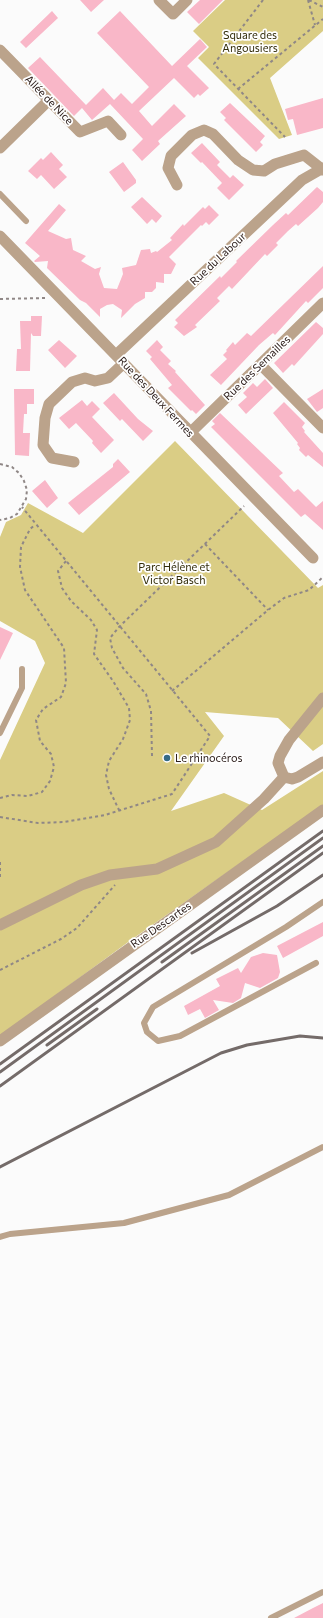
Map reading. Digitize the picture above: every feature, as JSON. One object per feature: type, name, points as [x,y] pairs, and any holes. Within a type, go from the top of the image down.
[{"type":"street","points":[[159,0],[173,14],[187,0]]},
{"type":"street","name":"Allée de Nice","points":[[0,50],[80,132],[108,121],[121,135]]},
{"type":"street","points":[[0,148],[49,100]]},
{"type":"street","points":[[177,185],[168,168],[171,156],[192,135],[204,130],[213,134],[238,160],[253,170],[264,170],[275,164],[304,155],[323,169]]},
{"type":"street","name":"Rue du Labour","points":[[116,355],[302,180],[323,169]]},
{"type":"street","name":"Rue des Deux Fermes","points":[[0,236],[312,558]]},
{"type":"street","name":"Rue des Semailles","points":[[190,433],[323,303]]},
{"type":"street","points":[[74,462],[52,458],[43,445],[44,418],[48,404],[72,382],[85,378],[95,381],[108,378],[124,363]]},
{"type":"street","points":[[260,365],[323,428]]},
{"type":"street","points":[[284,777],[278,763],[280,756],[289,740],[323,698]]},
{"type":"street","points":[[284,777],[298,777],[323,762]]},
{"type":"street","points":[[0,925],[81,885],[110,875],[157,869],[216,842],[264,799],[284,777]]},
{"type":"street","name":"Rue Descartes","points":[[0,1041],[323,810]]},
{"type":"lane","points":[[0,194],[26,222]]},
{"type":"lane","points":[[0,733],[22,688],[22,668]]},
{"type":"lane","points":[[316,963],[180,1036],[158,1041],[147,1032],[144,1023],[153,1008],[286,927],[323,902]]},
{"type":"lane","points":[[0,1238],[10,1234],[124,1224],[229,1195],[323,1147]]},
{"type":"lane","points":[[271,1618],[323,1592]]},
{"type":"path","points":[[263,0],[214,64],[285,137]]},
{"type":"path","points":[[308,0],[315,25]]},
{"type":"path","points":[[308,0],[323,7]]},
{"type":"path","points":[[238,89],[323,19]]},
{"type":"path","points":[[0,299],[40,298]]},
{"type":"path","points":[[0,464],[12,467],[24,481],[27,490],[22,508],[10,518],[0,521]]},
{"type":"path","points":[[152,756],[151,711],[146,694],[123,668],[112,648],[110,638],[119,627],[244,506]]},
{"type":"path","points":[[0,817],[38,823],[64,822],[119,810],[172,794],[210,736],[22,508]]},
{"type":"path","points":[[0,798],[12,795],[28,796],[42,792],[50,780],[54,767],[51,754],[40,741],[36,720],[44,709],[61,697],[66,683],[64,648],[25,590],[20,567],[21,547],[30,529],[35,524]]},
{"type":"path","points":[[205,544],[268,610]]},
{"type":"path","points":[[66,561],[58,571],[62,588],[71,601],[91,620],[96,630],[94,654],[113,680],[129,708],[130,720],[123,739],[109,761],[106,775],[109,789],[119,810]]},
{"type":"path","points":[[172,691],[268,610],[284,598],[308,590],[323,577]]},
{"type":"path","points":[[0,862],[0,879]]},
{"type":"path","points":[[0,970],[62,939],[76,928],[128,872]]},
{"type":"green space","name":"Square des Angousiers","points":[[225,0],[323,0],[323,31],[270,78],[292,135],[279,139],[198,58],[209,47],[193,31]]},
{"type":"green space","name":"Parc Hélène et Victor Basch","points":[[175,441],[318,588],[323,585],[323,744],[313,751],[278,718],[205,712],[224,736],[171,811],[224,793],[262,810],[323,771],[323,805],[131,940],[0,1036],[0,760],[45,663],[35,641],[0,621],[0,537],[6,522],[21,515],[28,503],[83,533]]},
{"type":"building","points":[[80,0],[104,0],[91,12]]},
{"type":"building","points":[[200,0],[223,0],[199,24],[187,12]]},
{"type":"building","points":[[52,11],[58,18],[26,48],[20,42]]},
{"type":"building","points":[[120,11],[172,66],[200,39],[207,47],[187,66],[209,88],[200,96],[198,94],[194,98],[174,78],[139,111],[152,126],[174,104],[186,116],[158,141],[160,144],[142,161],[132,150],[143,139],[110,104],[92,120],[82,108],[74,116],[28,68],[40,57],[86,105],[103,88],[114,100],[121,93],[132,104],[149,87],[97,33]]},
{"type":"building","points":[[323,98],[323,128],[297,135],[293,119],[288,120],[285,109]]},
{"type":"building","points":[[230,103],[265,136],[260,142],[263,145],[256,152],[224,120],[226,118],[220,112]]},
{"type":"building","points":[[202,143],[220,162],[217,165],[230,178],[233,175],[244,185],[229,200],[217,188],[222,183],[191,153]]},
{"type":"building","points":[[51,152],[63,165],[59,169],[67,177],[54,189],[41,175],[37,179],[28,171],[41,158],[43,160]]},
{"type":"building","points":[[123,162],[136,180],[136,183],[124,192],[109,172]]},
{"type":"building","points":[[317,187],[323,192],[323,202],[318,208],[298,226],[296,224],[288,231],[276,243],[278,245],[267,256],[265,254],[232,289],[229,286],[217,298],[220,301],[195,325],[197,327],[184,336],[174,327],[178,323],[175,320],[220,276],[221,278],[273,225],[286,213],[288,215]]},
{"type":"building","points":[[142,197],[162,216],[156,223],[152,219],[147,224],[131,207]]},
{"type":"building","points":[[59,204],[66,210],[48,231],[66,239],[71,238],[73,250],[86,256],[81,261],[95,269],[101,267],[99,274],[104,288],[117,289],[123,274],[122,268],[136,265],[141,250],[150,249],[151,253],[157,252],[172,240],[170,238],[183,224],[184,226],[203,207],[205,209],[209,205],[219,215],[209,225],[206,222],[202,226],[201,225],[169,257],[176,264],[171,274],[164,274],[164,283],[156,282],[156,288],[152,292],[145,292],[145,298],[135,304],[121,318],[122,310],[113,304],[107,305],[100,309],[100,317],[47,268],[48,261],[35,262],[34,261],[40,256],[25,243]]},
{"type":"building","points":[[323,266],[323,288],[308,303],[306,301],[275,335],[273,333],[259,345],[221,385],[210,375],[227,359],[223,355],[233,342],[235,345],[247,333],[251,336]]},
{"type":"building","points":[[31,316],[42,316],[41,336],[33,336],[31,333],[30,371],[16,371],[17,349],[21,349],[20,321],[31,321]]},
{"type":"building","points":[[316,322],[323,328],[323,334],[294,366],[292,364],[283,373],[274,363]]},
{"type":"building","points":[[59,340],[77,356],[65,368],[48,350]]},
{"type":"building","points":[[157,340],[163,347],[160,350],[171,361],[168,364],[176,371],[175,372],[205,405],[196,414],[192,410],[191,411],[168,388],[172,385],[150,359],[152,357],[146,351]]},
{"type":"building","points":[[265,379],[273,388],[246,414],[238,405],[247,397],[243,393],[253,383],[257,387]]},
{"type":"building","points":[[14,389],[34,389],[34,404],[27,404],[27,414],[24,414],[23,433],[30,433],[29,456],[15,455]]},
{"type":"building","points":[[323,389],[323,408],[317,412],[307,399]]},
{"type":"building","points":[[114,393],[138,419],[153,431],[143,441],[122,419],[120,421],[103,403]]},
{"type":"building","points":[[82,400],[87,406],[92,401],[100,409],[92,417],[114,440],[101,453],[92,443],[93,441],[76,423],[69,429],[59,418]]},
{"type":"building","points":[[284,402],[305,423],[302,427],[305,431],[304,432],[323,453],[323,467],[308,455],[306,457],[299,450],[300,448],[297,444],[298,443],[273,413]]},
{"type":"building","points":[[220,413],[283,473],[279,476],[294,492],[298,489],[316,507],[323,501],[323,530],[305,514],[301,517],[211,427],[215,424],[212,421]]},
{"type":"building","points":[[118,459],[130,472],[79,515],[68,503],[113,467],[113,464]]},
{"type":"building","points":[[45,480],[58,498],[47,508],[32,491]]},
{"type":"building","points":[[0,627],[13,633],[0,660]]},
{"type":"building","points":[[323,922],[323,936],[283,958],[277,946]]},
{"type":"building","points":[[263,953],[277,955],[280,972],[278,978],[260,988],[245,983],[241,998],[233,1003],[213,1000],[219,1010],[205,1018],[200,1009],[188,1015],[184,1006],[220,986],[216,979],[238,968],[241,973],[251,957]]},
{"type":"building","points":[[323,1603],[323,1618],[294,1618],[313,1608]]},
{"type":"railway","points":[[0,1064],[323,831]]},
{"type":"railway","points":[[0,1072],[323,838]]},
{"type":"railway","points":[[162,962],[323,846]]},
{"type":"railway","points":[[0,1086],[323,853]]},
{"type":"railway","points":[[192,953],[277,906],[323,875]]},
{"type":"railway","points":[[47,1045],[97,1009]]},
{"type":"railway","points":[[0,1167],[221,1053],[247,1045],[300,1036],[323,1038]]},
{"type":"place","name":"Le rhinocéros","points":[[167,758]]}]
